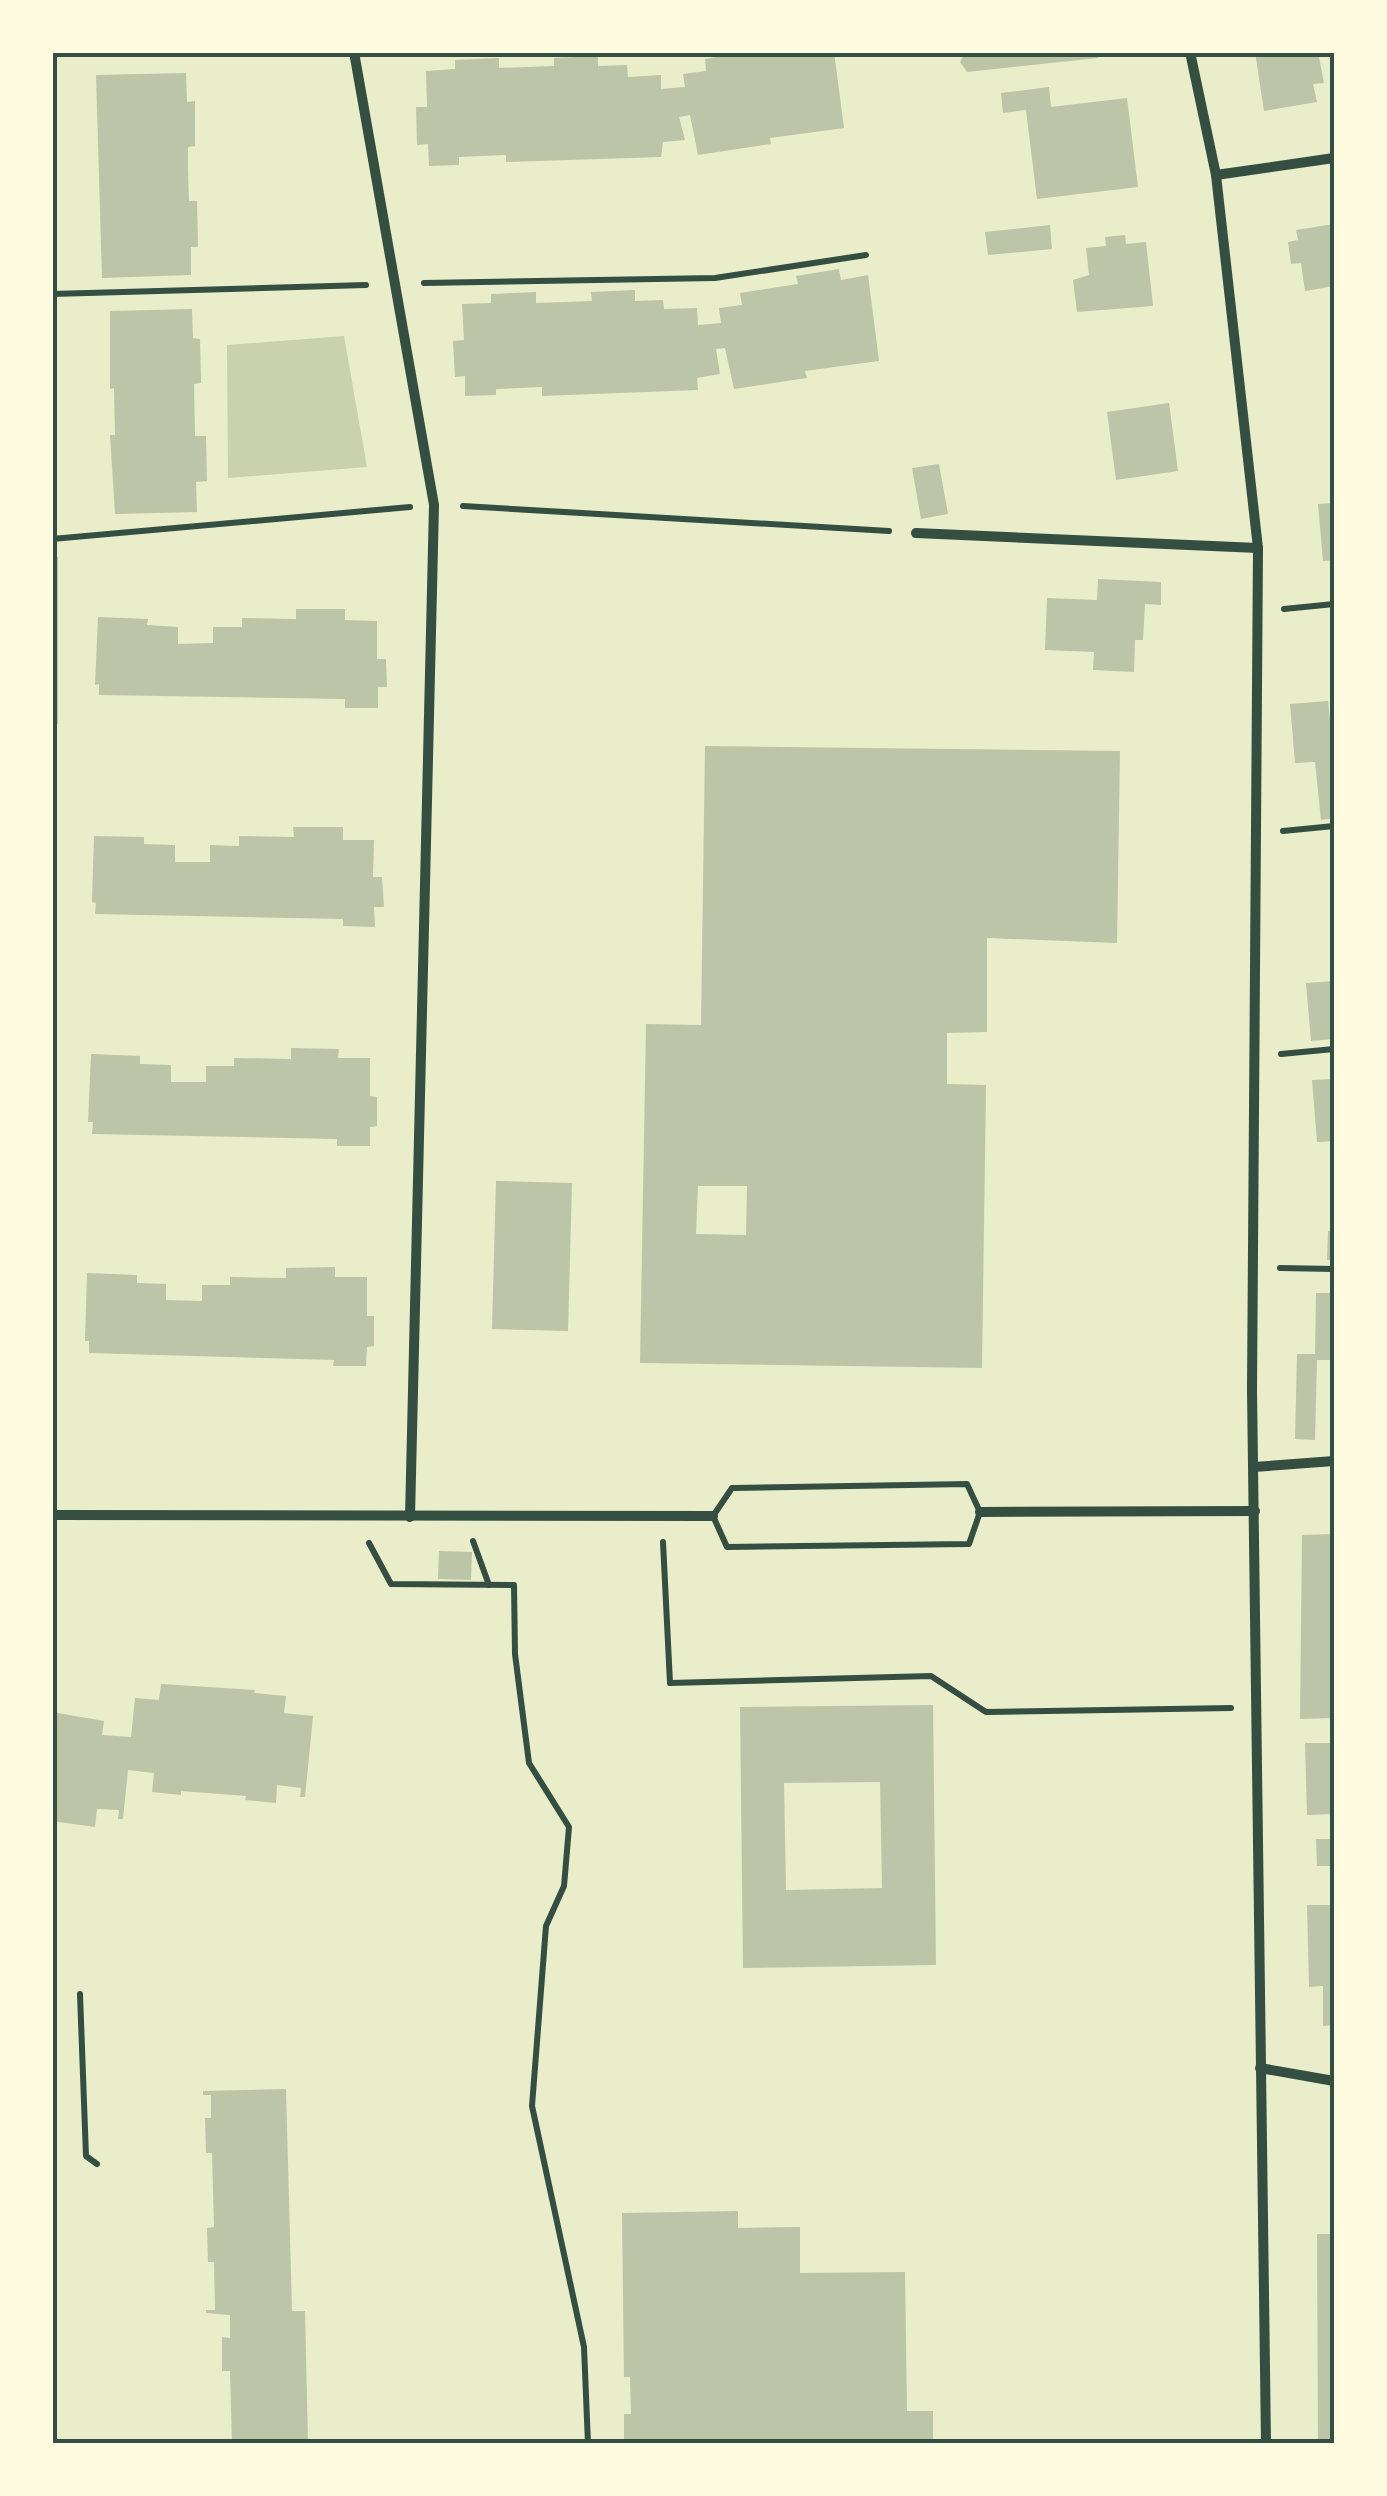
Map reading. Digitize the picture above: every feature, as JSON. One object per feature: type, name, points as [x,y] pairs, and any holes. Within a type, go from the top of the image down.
[{"type":"street","points":[[354,52],[434,505],[410,1516]]},
{"type":"street","points":[[1190,52],[1216,175],[1258,548],[1254,1511],[1266,2444]]},
{"type":"street","points":[[1216,175],[1334,158]]},
{"type":"street","points":[[916,533],[1258,548]]},
{"type":"street","points":[[1254,1467],[1334,1461]]},
{"type":"street","points":[[980,1512],[1254,1511]]},
{"type":"street","points":[[52,1515],[713,1516]]},
{"type":"street","points":[[1260,2068],[1334,2081]]},
{"type":"path","points":[[52,294],[715,278],[866,255]]},
{"type":"path","points":[[52,539],[434,505],[916,533]]},
{"type":"path","points":[[1258,611],[1334,604]]},
{"type":"path","points":[[1257,833],[1334,826]]},
{"type":"path","points":[[1255,1057],[1334,1049]]},
{"type":"path","points":[[1254,1267],[1334,1269]]},
{"type":"path","points":[[967,1484],[980,1512],[969,1544],[727,1546],[713,1516],[732,1488],[967,1484]]},
{"type":"path","points":[[464,1516],[489,1584]]},
{"type":"path","points":[[661,1516],[670,1683],[931,1676],[986,1712],[1256,1707]]},
{"type":"path","points":[[364,1517],[370,1544],[391,1584],[514,1585],[515,1654],[529,1763],[569,1828],[564,1886],[546,1926],[532,2106],[584,2347],[588,2444]]},
{"type":"path","points":[[80,1994],[86,2156],[97,2164]]},
{"type":"green space","points":[[344,336],[367,467],[228,478],[227,345]]},
{"type":"building","points":[[746,52],[834,52],[844,128],[770,138],[771,144],[698,155],[690,115],[679,117],[685,140],[663,142],[661,157],[506,162],[506,155],[459,157],[459,165],[429,166],[428,144],[417,145],[416,107],[427,107],[426,71],[455,69],[455,60],[499,58],[499,68],[554,66],[554,58],[598,56],[598,66],[627,65],[628,77],[661,75],[661,89],[685,87],[683,74],[706,71],[705,59]]},
{"type":"building","points":[[965,52],[1098,52],[1098,58],[967,72],[960,62]]},
{"type":"building","points":[[1255,52],[1318,52],[1324,83],[1313,84],[1317,102],[1264,111]]},
{"type":"building","points":[[186,73],[187,102],[195,101],[195,146],[188,147],[188,170],[189,201],[197,201],[198,247],[191,247],[191,275],[102,278],[96,75]]},
{"type":"building","points":[[1049,87],[1051,107],[1127,98],[1138,187],[1037,199],[1026,110],[1003,113],[1001,93]]},
{"type":"building","points":[[1334,224],[1334,286],[1305,291],[1301,263],[1291,264],[1288,242],[1298,240],[1296,230]]},
{"type":"building","points":[[1050,225],[1052,249],[988,255],[985,232]]},
{"type":"building","points":[[1125,235],[1126,244],[1146,242],[1153,306],[1077,312],[1073,280],[1089,275],[1086,248],[1106,246],[1105,237]]},
{"type":"building","points":[[839,269],[841,280],[868,275],[879,361],[805,371],[807,378],[734,389],[725,348],[716,349],[720,374],[697,378],[698,390],[542,396],[542,387],[496,389],[496,395],[465,396],[465,376],[455,377],[453,341],[464,340],[462,304],[491,303],[491,294],[536,292],[536,303],[592,301],[591,292],[635,290],[635,301],[663,300],[664,309],[697,308],[698,325],[721,323],[719,308],[742,305],[740,293],[798,284],[796,276]]},
{"type":"building","points":[[192,309],[193,338],[200,339],[201,383],[194,384],[195,436],[206,436],[207,481],[196,482],[197,512],[115,514],[110,435],[115,435],[114,388],[110,389],[110,311]]},
{"type":"building","points":[[1169,403],[1178,471],[1116,480],[1107,412]]},
{"type":"building","points":[[939,464],[948,514],[921,519],[912,468]]},
{"type":"building","points":[[1334,503],[1334,560],[1323,561],[1318,504]]},
{"type":"building","points":[[52,557],[58,557],[58,724],[52,724]]},
{"type":"building","points":[[1098,579],[1161,582],[1161,605],[1145,604],[1143,640],[1135,640],[1134,672],[1093,670],[1094,652],[1045,650],[1047,598],[1097,600]]},
{"type":"building","points":[[296,609],[345,609],[345,620],[377,621],[377,659],[386,659],[387,687],[378,687],[378,708],[345,708],[345,699],[99,695],[99,684],[95,685],[98,617],[148,619],[147,625],[178,627],[178,644],[213,643],[213,627],[242,627],[242,618],[296,619]]},
{"type":"building","points":[[1328,701],[1334,818],[1321,820],[1315,762],[1295,763],[1290,704]]},
{"type":"building","points":[[705,746],[1120,751],[1117,943],[987,938],[987,1032],[947,1033],[947,1084],[986,1085],[982,1368],[640,1363],[646,1024],[701,1025]],"holes":[[[698,1186],[747,1186],[746,1235],[696,1234]]]},
{"type":"building","points":[[293,827],[343,827],[343,840],[374,840],[373,877],[382,877],[384,907],[374,907],[375,927],[343,926],[343,919],[95,914],[94,836],[144,837],[144,844],[175,845],[175,862],[210,862],[210,845],[239,846],[239,836],[294,837]]},
{"type":"building","points":[[1334,981],[1334,1039],[1311,1041],[1306,983]]},
{"type":"building","points":[[291,1048],[339,1049],[338,1058],[370,1058],[370,1096],[377,1097],[377,1126],[370,1127],[370,1146],[337,1146],[337,1139],[92,1134],[93,1122],[88,1122],[91,1054],[140,1056],[140,1064],[171,1065],[171,1082],[206,1082],[206,1066],[234,1066],[234,1058],[291,1059]]},
{"type":"building","points":[[1334,1079],[1334,1141],[1317,1142],[1312,1080]]},
{"type":"building","points":[[496,1181],[572,1183],[568,1331],[492,1329]]},
{"type":"building","points":[[1328,1231],[1334,1231],[1334,1260],[1327,1260]]},
{"type":"building","points":[[335,1267],[335,1277],[367,1277],[367,1316],[374,1316],[374,1346],[367,1347],[366,1366],[333,1366],[334,1360],[89,1353],[89,1341],[85,1341],[87,1273],[137,1275],[137,1283],[166,1284],[166,1300],[202,1301],[202,1285],[230,1285],[230,1277],[286,1278],[286,1268]]},
{"type":"building","points":[[1316,1293],[1334,1293],[1334,1360],[1317,1360],[1315,1440],[1295,1439],[1297,1354],[1315,1354]]},
{"type":"building","points":[[1334,1534],[1334,1718],[1300,1719],[1302,1535]]},
{"type":"building","points":[[439,1551],[472,1552],[471,1580],[438,1579]]},
{"type":"building","points":[[161,1684],[255,1690],[254,1693],[286,1696],[284,1713],[313,1716],[305,1797],[300,1797],[301,1788],[277,1785],[276,1803],[245,1800],[246,1796],[152,1792],[154,1773],[128,1770],[123,1819],[118,1819],[119,1810],[97,1809],[95,1827],[52,1821],[52,1712],[104,1721],[102,1735],[131,1737],[135,1698],[159,1700]]},
{"type":"building","points":[[933,1705],[936,1965],[743,1968],[740,1707]],"holes":[[[880,1782],[882,1888],[786,1890],[784,1783]]]},
{"type":"building","points":[[1305,1743],[1334,1743],[1334,1814],[1307,1815]]},
{"type":"building","points":[[1316,1839],[1334,1839],[1334,1866],[1317,1866]]},
{"type":"building","points":[[1307,1905],[1334,1905],[1334,2025],[1323,2026],[1323,1986],[1309,1987]]},
{"type":"building","points":[[286,2089],[292,2311],[305,2311],[308,2444],[232,2444],[230,2371],[222,2371],[222,2337],[230,2338],[230,2315],[206,2313],[215,2310],[214,2262],[208,2262],[207,2228],[214,2227],[212,2153],[206,2153],[205,2118],[211,2118],[211,2095],[203,2095],[203,2091]]},
{"type":"building","points":[[738,2211],[738,2228],[800,2227],[800,2273],[905,2272],[907,2411],[933,2411],[933,2444],[624,2444],[624,2414],[631,2414],[630,2377],[624,2377],[622,2213]]},
{"type":"building","points":[[1317,2234],[1334,2234],[1334,2444],[1318,2444]]}]
